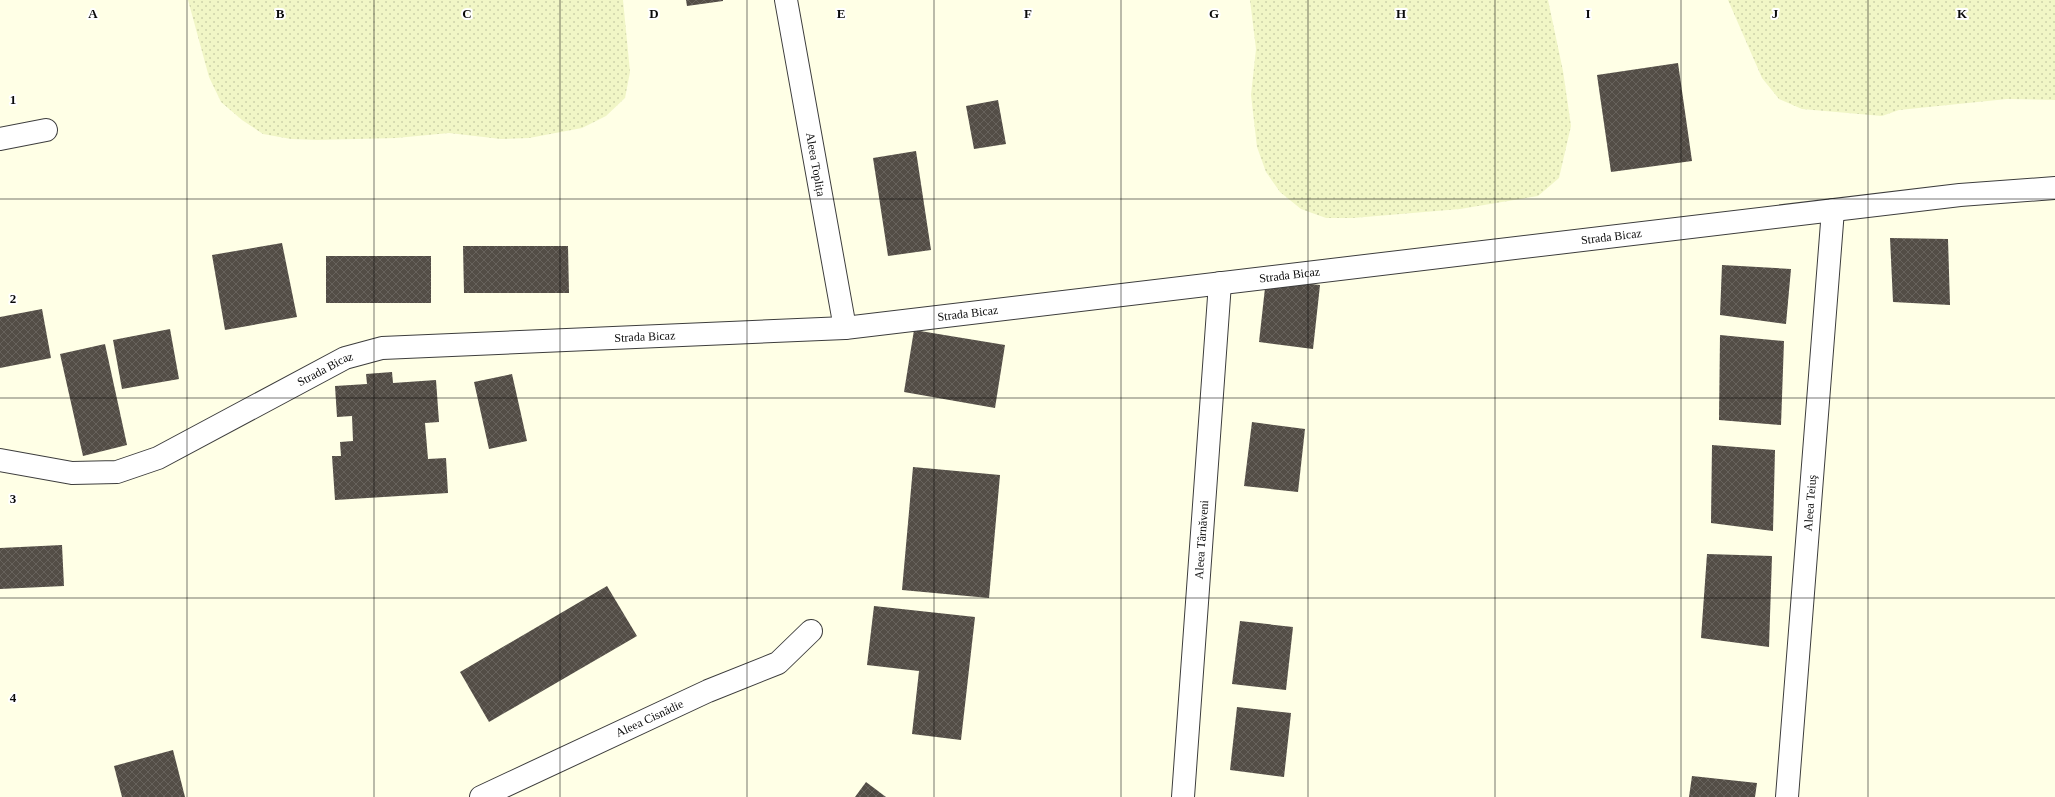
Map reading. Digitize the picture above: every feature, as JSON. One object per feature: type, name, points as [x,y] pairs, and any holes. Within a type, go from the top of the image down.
[{"type":"street","name":"Aleea Toplița","points":[[786,0],[845,328]]},
{"type":"street","points":[[0,139],[46,130]]},
{"type":"street","name":"Strada Bicaz","points":[[0,460],[72,473],[117,472],[158,458],[344,358],[382,348],[845,328],[1960,195],[2055,188]]},
{"type":"street","name":"Aleea Teiuş","points":[[1787,797],[1833,210]]},
{"type":"street","name":"Aleea Târnăveni","points":[[1183,797],[1220,283]]},
{"type":"street","name":"Aleea Cisnădie","points":[[481,797],[708,691],[778,663],[811,631]]},
{"type":"green space","points":[[188,0],[623,0],[630,72],[625,98],[606,116],[582,128],[529,138],[501,139],[449,133],[396,138],[317,140],[291,139],[263,134],[242,120],[221,102],[209,77]]},
{"type":"green space","points":[[1250,0],[1548,0],[1563,71],[1571,126],[1559,178],[1538,196],[1460,209],[1353,218],[1326,218],[1301,209],[1280,192],[1266,172],[1257,147],[1251,95],[1256,49]]},
{"type":"green space","points":[[1728,0],[2055,0],[2055,100],[2007,99],[1899,110],[1882,116],[1802,109],[1779,99],[1762,78]]},
{"type":"building","points":[[686,0],[723,0],[723,1],[687,6]]},
{"type":"building","points":[[1678,63],[1692,161],[1611,172],[1597,75]]},
{"type":"building","points":[[998,100],[1006,144],[974,149],[966,106]]},
{"type":"building","points":[[916,151],[931,250],[888,256],[873,158]]},
{"type":"building","points":[[1890,238],[1948,239],[1950,305],[1893,302]]},
{"type":"building","points":[[282,243],[297,317],[225,330],[212,255]]},
{"type":"building","points":[[463,246],[568,246],[569,293],[464,293]]},
{"type":"building","points":[[326,256],[431,256],[431,303],[326,303]]},
{"type":"building","points":[[1722,265],[1791,269],[1786,324],[1720,315]]},
{"type":"building","points":[[1266,279],[1320,285],[1313,349],[1259,342]]},
{"type":"building","points":[[42,309],[51,358],[0,368],[0,317]]},
{"type":"building","points":[[170,329],[179,379],[122,389],[113,340]]},
{"type":"building","points":[[914,330],[1005,345],[995,408],[904,392]]},
{"type":"building","points":[[1720,335],[1784,341],[1781,425],[1719,420]]},
{"type":"building","points":[[105,344],[127,445],[83,456],[60,354]]},
{"type":"building","points":[[392,372],[393,383],[436,380],[439,422],[425,423],[428,459],[446,458],[448,493],[335,500],[332,456],[341,456],[340,442],[353,441],[352,416],[337,417],[335,386],[367,384],[366,374]]},
{"type":"building","points":[[512,374],[527,441],[489,449],[474,382]]},
{"type":"building","points":[[1252,422],[1305,429],[1298,492],[1244,486]]},
{"type":"building","points":[[1712,445],[1775,450],[1773,531],[1711,523]]},
{"type":"building","points":[[913,467],[1000,475],[989,598],[902,590]]},
{"type":"building","points":[[62,545],[64,586],[0,589],[0,548]]},
{"type":"building","points":[[1707,554],[1772,556],[1769,647],[1701,638]]},
{"type":"building","points":[[607,586],[637,636],[489,722],[460,672]]},
{"type":"building","points":[[874,606],[975,617],[961,740],[912,734],[919,671],[867,665]]},
{"type":"building","points":[[1240,621],[1293,627],[1286,690],[1232,684]]},
{"type":"building","points":[[1237,707],[1291,713],[1284,777],[1230,770]]},
{"type":"building","points":[[173,750],[185,797],[122,797],[114,766]]},
{"type":"building","points":[[1692,776],[1757,783],[1755,797],[1689,797]]},
{"type":"building","points":[[866,782],[886,797],[855,797]]}]
